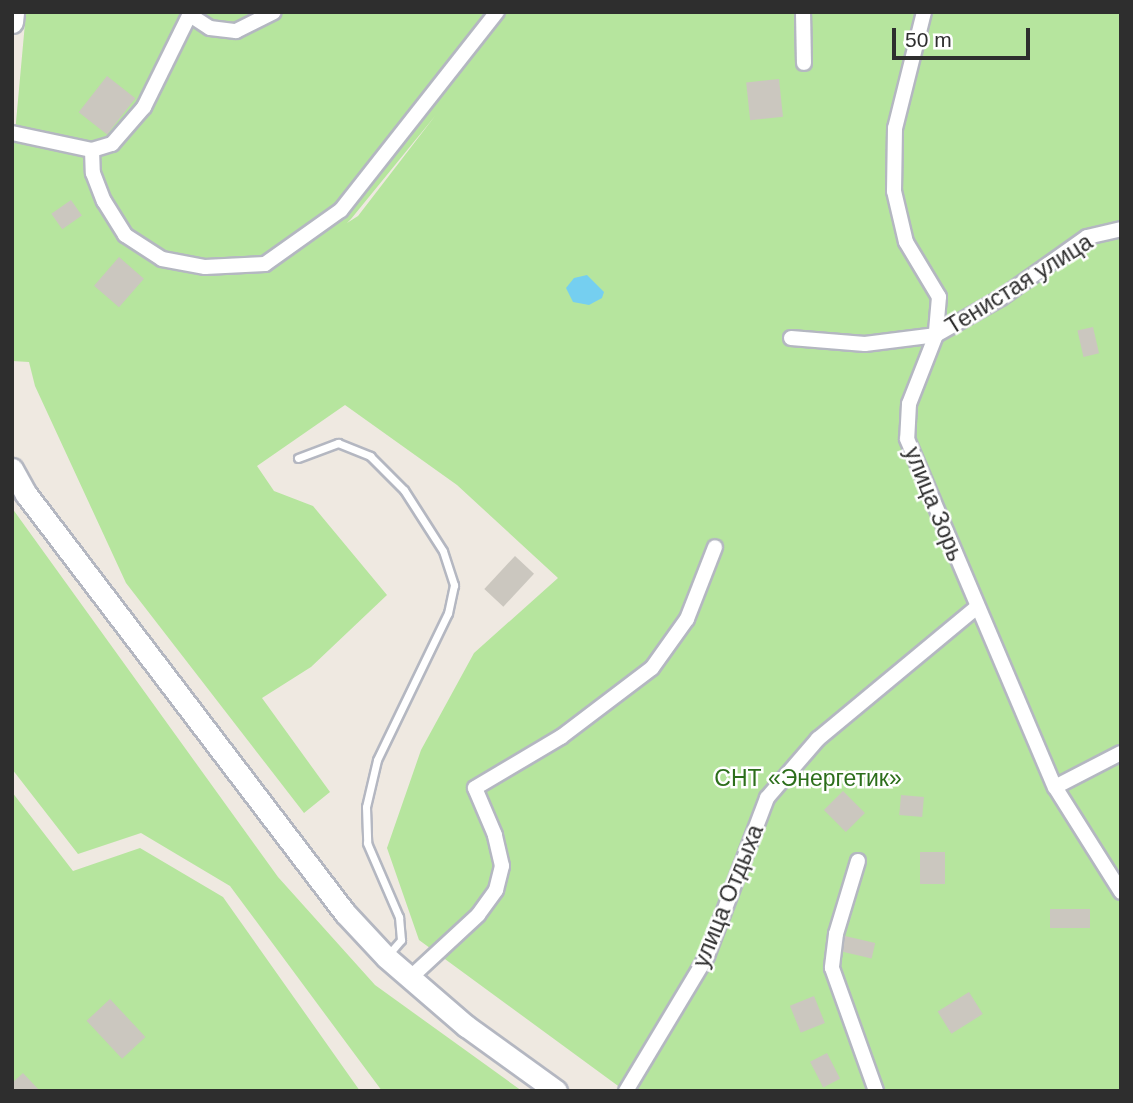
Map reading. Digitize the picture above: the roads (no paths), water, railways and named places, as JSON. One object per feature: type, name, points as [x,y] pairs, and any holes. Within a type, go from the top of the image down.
[{"type":"main road","points":[[12,22],[13,12]]},
{"type":"main road","points":[[12,469],[26,494],[345,913],[386,957],[466,1026],[556,1091]]},
{"type":"street","points":[[12,132],[92,150],[112,144],[130,128],[190,14],[211,28],[236,31],[274,12]]},
{"type":"street","points":[[92,150],[93,173],[104,201],[125,235],[143,247],[162,259],[205,267],[265,264],[341,210],[497,12]]},
{"type":"street","points":[[803,12],[804,63]]},
{"type":"street","name":"улица Зорь","points":[[924,12],[895,128],[894,191],[906,243],[939,297],[936,335],[909,404],[907,439],[976,608],[1024,708],[1055,787],[1121,892]]},
{"type":"street","name":"Тенистая улица","points":[[791,338],[865,344],[936,335],[1012,290],[1087,237],[1121,229]]},
{"type":"street","points":[[410,978],[478,915],[496,890],[502,866],[495,835],[475,788],[562,737],[652,668],[687,619],[715,547]]},
{"type":"street","name":"улица Отдыха","points":[[626,1091],[707,956],[767,798],[818,739],[976,608]]},
{"type":"street","points":[[1055,787],[1121,753]]},
{"type":"street","points":[[858,861],[835,934],[832,968],[876,1091]]},
{"type":"lane","points":[[298,458],[338,443],[370,456],[404,490],[443,551],[454,585],[448,613],[377,760],[366,807],[367,843],[399,917],[401,940],[386,957]]},
{"type":"water","points":[[587,275],[604,292],[602,298],[589,305],[573,302],[566,288],[574,278]]},
{"type":"park label","name":"СНТ «Энергетик»","points":[[808,778]]}]
